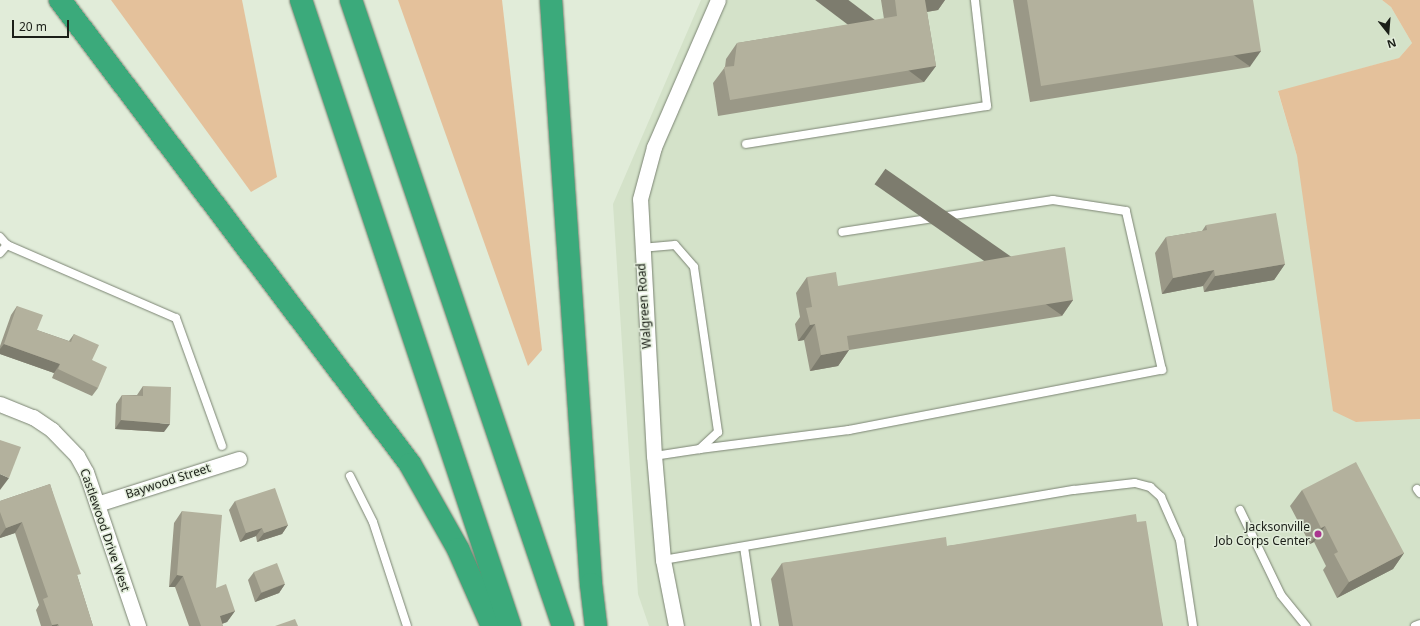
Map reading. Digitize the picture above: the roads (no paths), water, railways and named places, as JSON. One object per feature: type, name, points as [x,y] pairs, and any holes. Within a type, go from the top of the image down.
[{"type":"highway","points":[[60,0],[410,464],[458,549],[492,626]]},
{"type":"highway","points":[[301,0],[510,626]]},
{"type":"highway","points":[[351,0],[563,626]]},
{"type":"highway","points":[[551,0],[590,584],[596,626]]},
{"type":"street","name":"Walgreen Road","points":[[676,626],[663,560],[654,456],[641,248],[640,199],[644,175],[718,0]]},
{"type":"street","name":"Castlewood Drive West","points":[[0,404],[33,416],[66,443],[86,472],[138,626]]},
{"type":"street","name":"Baywood Street","points":[[97,504],[239,459]]},
{"type":"lane","points":[[746,144],[987,106],[975,0]]},
{"type":"lane","points":[[654,456],[848,430],[1162,370],[1126,210],[1053,200],[842,232]]},
{"type":"lane","points":[[0,237],[7,245],[176,318],[222,446]]},
{"type":"lane","points":[[0,253],[7,245]]},
{"type":"lane","points":[[641,248],[675,245],[694,267],[718,432],[700,449]]},
{"type":"lane","points":[[350,476],[368,510],[407,626]]},
{"type":"lane","points":[[663,560],[1066,491],[1136,483],[1150,487],[1161,496],[1178,535],[1193,626]]},
{"type":"lane","points":[[1240,510],[1281,595],[1306,626]]},
{"type":"lane","points":[[744,547],[756,626]]},
{"type":"lane","points":[[1415,626],[1420,624]]},
{"type":"place","name":"Jacksonville Job Corps Center","points":[[1318,534]]}]
